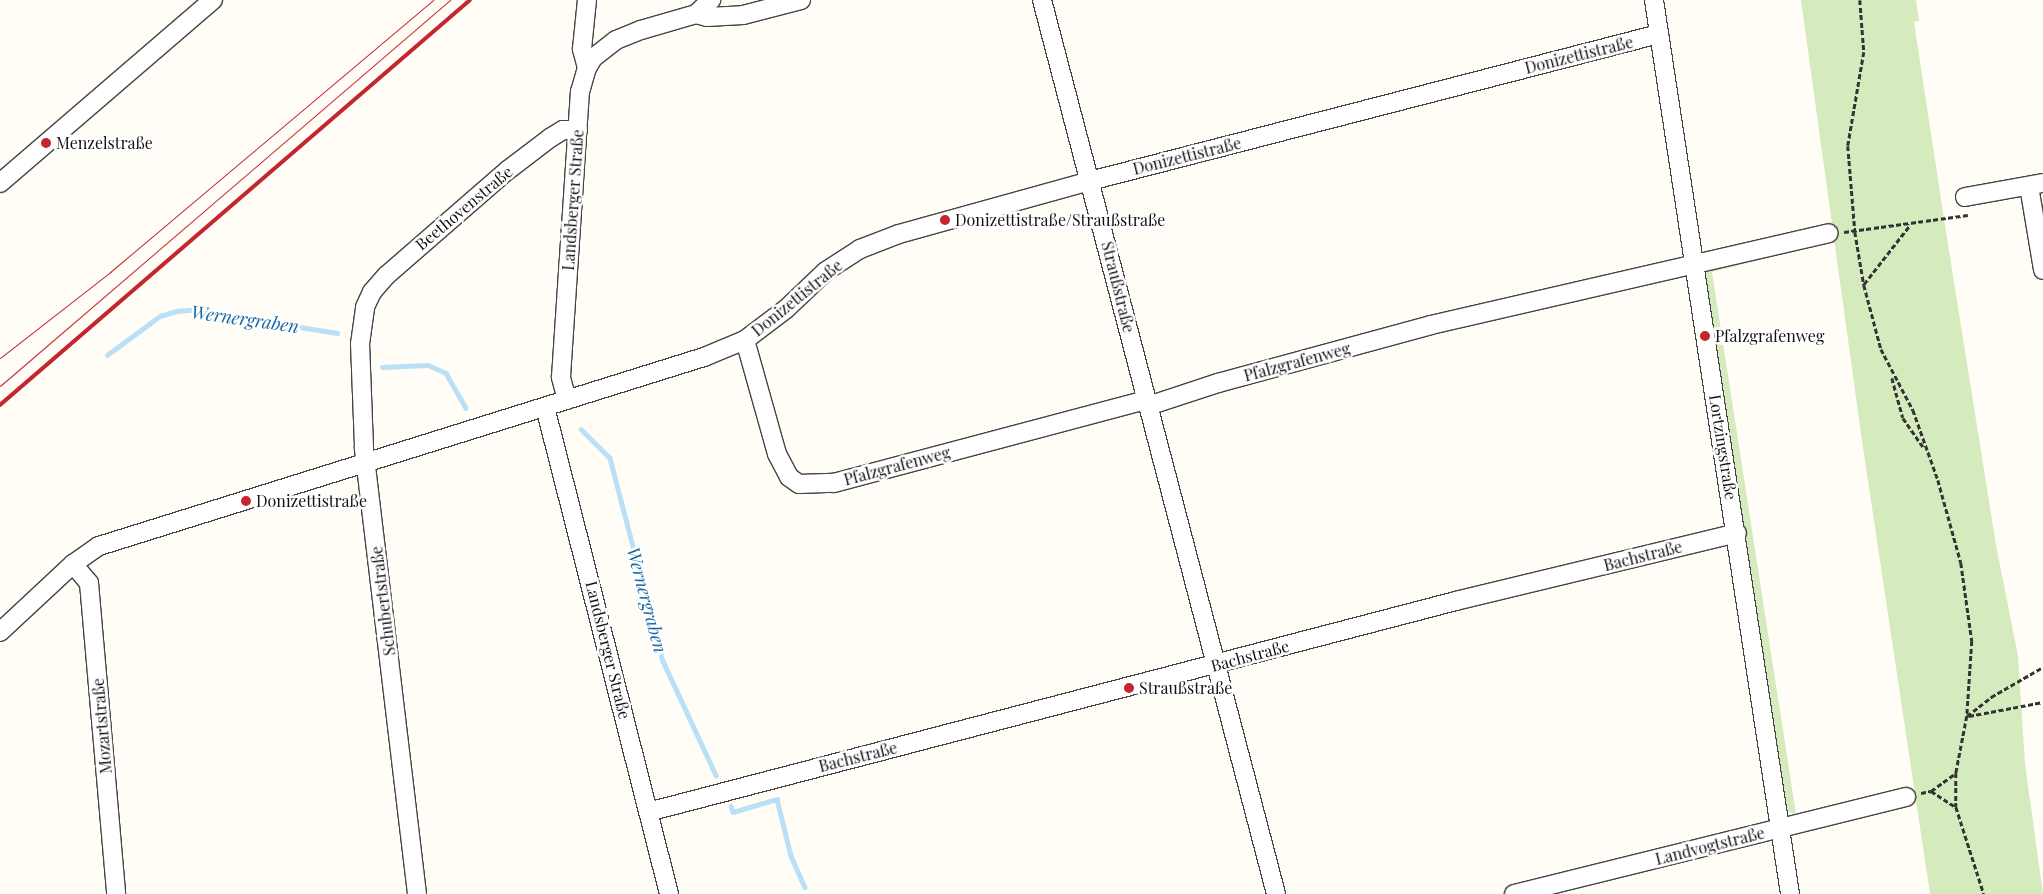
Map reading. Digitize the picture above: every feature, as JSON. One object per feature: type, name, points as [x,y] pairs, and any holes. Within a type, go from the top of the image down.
[{"type":"street","name":"Landsberger Straße","points":[[567,400],[561,377],[580,92],[587,68],[582,49],[587,0]]},
{"type":"street","points":[[587,68],[593,58],[616,40],[641,30],[696,14],[711,0]]},
{"type":"street","points":[[696,14],[708,18],[744,15],[801,0]]},
{"type":"street","name":"Straußstraße","points":[[1042,0],[1276,894]]},
{"type":"street","name":"Lortzingstraße","points":[[1654,0],[1790,894]]},
{"type":"street","points":[[0,183],[203,3]]},
{"type":"street","name":"Donizettistraße","points":[[0,632],[73,564],[99,546],[704,357],[746,340],[826,271],[860,249],[946,220],[1090,181],[1659,34]]},
{"type":"street","name":"Beethovenstraße","points":[[365,307],[372,292],[387,275],[508,170],[550,138],[564,130],[578,130]]},
{"type":"street","points":[[1965,197],[2036,184],[2043,270]]},
{"type":"street","name":"Pfalzgrafenweg","points":[[746,340],[778,454],[788,477],[799,484],[834,483],[1147,403],[1431,325],[1828,233]]},
{"type":"street","name":"Schubertstraße","points":[[365,307],[360,344],[366,464],[417,894]]},
{"type":"street","name":"Landsberger Straße","points":[[545,407],[669,894]]},
{"type":"street","name":"Bachstraße","points":[[648,812],[1456,601],[1736,533]]},
{"type":"street","name":"Mozartstraße","points":[[73,564],[90,583],[116,894]]},
{"type":"street","name":"Landvogtstraße","points":[[1514,894],[1906,797]]},
{"type":"path","points":[[1860,0],[1864,52],[1848,146],[1855,232],[1864,285],[1880,349],[1891,374],[1913,410],[1925,449],[1938,480],[1963,572],[1972,641],[1967,716],[1956,773],[1956,807],[1984,894]]},
{"type":"path","points":[[1828,233],[1855,232],[1910,225],[1968,215]]},
{"type":"path","points":[[1864,285],[1910,225]]},
{"type":"path","points":[[1891,374],[1903,418],[1925,449]]},
{"type":"path","points":[[1967,716],[1991,697],[2043,667]]},
{"type":"path","points":[[1967,716],[2043,702]]},
{"type":"path","points":[[1906,797],[1931,791],[1956,773]]},
{"type":"path","points":[[1931,791],[1956,807]]},
{"type":"green space","points":[[1801,0],[1916,0],[1919,21],[1914,22],[1946,232],[1996,545],[2018,656],[2025,764],[2043,894],[1930,894],[1862,441]]},
{"type":"green space","points":[[1829,237],[1830,242],[1712,272],[1796,814],[1789,812],[1786,804],[1703,275],[1707,270]]},
{"type":"waterway","name":"Wernergraben","points":[[107,355],[160,316],[176,311],[192,310],[337,333]]},
{"type":"waterway","name":"Wernergraben","points":[[382,367],[428,365],[446,373],[466,408]]},
{"type":"waterway","name":"Wernergraben","points":[[581,429],[610,458],[663,661],[716,775]]},
{"type":"waterway","name":"Wernergraben","points":[[731,806],[733,812],[777,799],[791,856],[805,887]]},
{"type":"tram line","points":[[0,358],[109,273],[433,0]]},
{"type":"tram line","points":[[0,386],[450,0]]},
{"type":"railway","points":[[0,405],[470,0]]},
{"type":"place","name":"Menzelstraße","points":[[46,143]]},
{"type":"place","name":"Donizettistraße/Straußstraße","points":[[945,220]]},
{"type":"place","name":"Pfalzgrafenweg","points":[[1705,336]]},
{"type":"place","name":"Donizettistraße","points":[[246,501]]},
{"type":"place","name":"Straußstraße","points":[[1129,688]]}]
